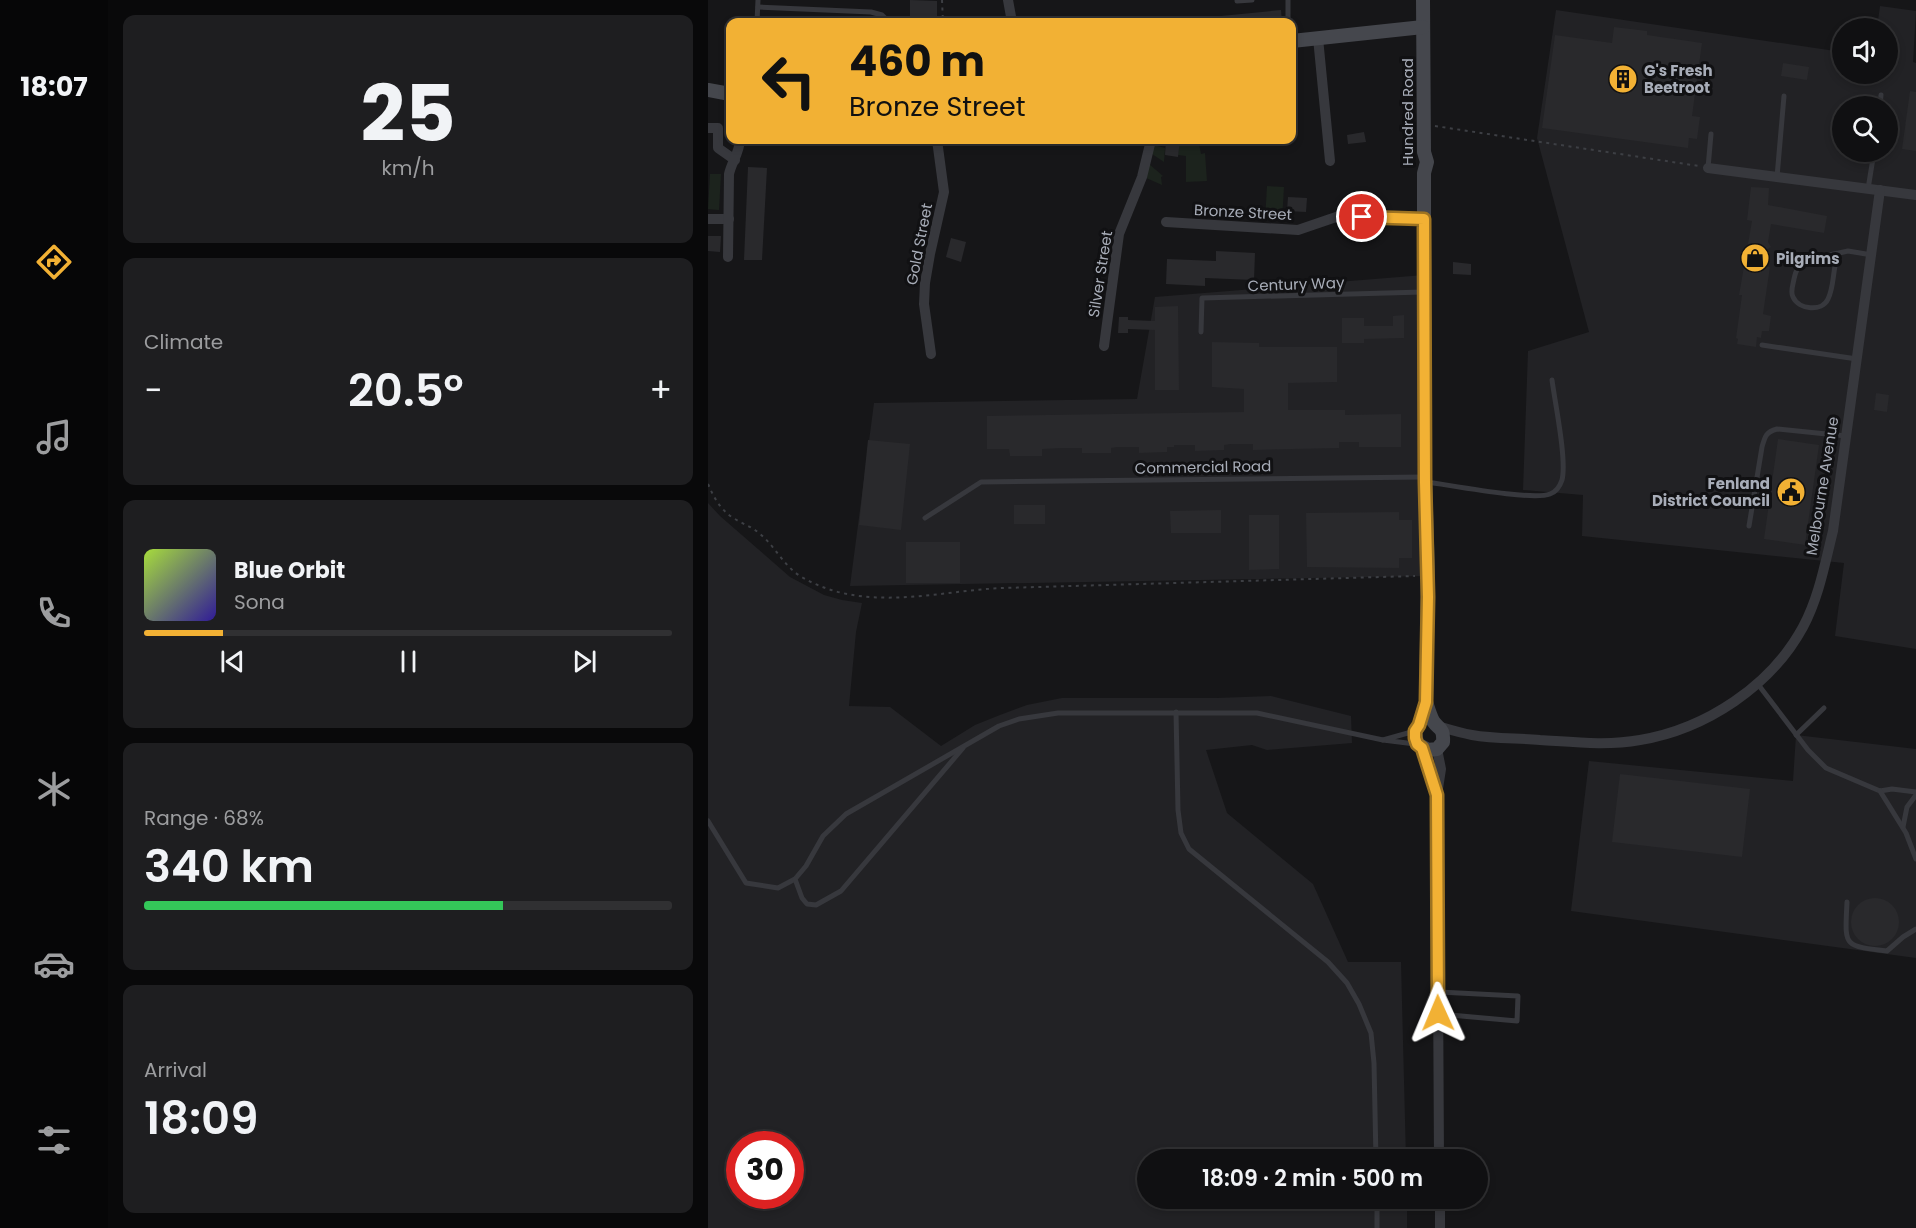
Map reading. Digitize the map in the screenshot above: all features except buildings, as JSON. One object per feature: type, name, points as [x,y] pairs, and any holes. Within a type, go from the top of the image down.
[{"type":"street","points":[[1008,0],[1011,18]]},
{"type":"street","name":"Hundred Road","points":[[1423,0],[1424,152],[1427,162],[1424,173],[1424,219],[1425,479],[1428,576],[1426,702],[1418,737],[1437,795]]},
{"type":"street","points":[[1296,41],[1423,27]]},
{"type":"street","points":[[1318,38],[1330,161]]},
{"type":"street","points":[[708,90],[726,93]]},
{"type":"street","points":[[708,128],[718,128],[718,148],[735,160]]},
{"type":"street","points":[[728,257],[729,174],[740,152],[740,144]]},
{"type":"street","name":"Gold Street","points":[[931,354],[924,304],[930,254],[944,192],[938,144]]},
{"type":"street","name":"Silver Street","points":[[1104,346],[1119,234],[1142,177],[1150,144]]},
{"type":"street","points":[[1708,168],[1916,195]]},
{"type":"street","name":"Melbourne Avenue","points":[[1437,725],[1472,735],[1599,744],[1638,741],[1670,734],[1725,708],[1757,683],[1782,658],[1803,626],[1820,584],[1833,531],[1880,190]]},
{"type":"street","name":"Bronze Street","points":[[1166,222],[1298,230],[1339,216],[1424,219]]},
{"type":"street","points":[[708,219],[729,219]]},
{"type":"street","name":"Hundred Road","points":[[1426,702],[1444,734],[1440,745],[1441,768],[1437,795],[1439,1149]]},
{"type":"street","points":[[1437,725],[1426,722],[1418,737],[1428,750],[1440,745]]},
{"type":"street","name":"Melbourne Avenue","points":[[1440,745],[1472,735]]},
{"type":"street","points":[[1440,1209],[1440,1228]]},
{"type":"lane","points":[[757,18],[758,0]]},
{"type":"lane","points":[[1237,2],[1252,0]]},
{"type":"lane","points":[[1288,0],[1288,18]]},
{"type":"lane","points":[[758,7],[871,12],[885,18]]},
{"type":"lane","points":[[1777,177],[1784,96]]},
{"type":"lane","points":[[1708,168],[1711,134]]},
{"type":"lane","points":[[1868,189],[1872,162]]},
{"type":"lane","points":[[1839,253],[1835,261],[1828,299],[1823,305],[1818,308],[1807,308],[1796,302],[1791,292],[1796,269],[1806,261],[1839,253],[1848,251],[1872,255]]},
{"type":"lane","name":"Century Way","points":[[1201,332],[1202,298],[1425,292]]},
{"type":"lane","points":[[1762,345],[1857,359]]},
{"type":"lane","name":"Commercial Road","points":[[925,518],[981,482],[1425,479],[1529,495],[1550,494],[1557,490],[1561,482],[1562,463],[1552,380]]},
{"type":"lane","points":[[1749,526],[1764,436],[1768,431],[1777,429],[1846,436]]},
{"type":"lane","points":[[1757,683],[1808,750],[1826,768],[1880,790],[1892,789],[1916,793],[1907,807],[1903,828]]},
{"type":"lane","points":[[1796,735],[1824,708]]},
{"type":"lane","points":[[1176,712],[1178,810],[1181,833],[1189,849],[1328,962],[1347,983],[1371,1033],[1376,1149]]},
{"type":"lane","points":[[708,821],[746,883],[778,888],[795,879],[806,866],[823,836],[846,814],[999,726],[1019,719],[1058,713],[1257,713],[1383,740],[1418,737]]},
{"type":"lane","points":[[1383,740],[1418,737]]},
{"type":"lane","points":[[795,879],[802,898],[807,904],[816,905],[841,891],[966,745]]},
{"type":"lane","points":[[1880,790],[1903,828],[1916,860]]},
{"type":"lane","points":[[1847,902],[1845,935],[1855,947],[1887,951],[1916,929]]},
{"type":"lane","points":[[1437,992],[1518,996],[1517,1021],[1438,1013]]},
{"type":"lane","points":[[1377,1209],[1377,1228]]},
{"type":"path","points":[[942,0],[943,18]]},
{"type":"path","points":[[1424,124],[1708,168]]},
{"type":"path","points":[[708,484],[722,508],[734,519],[759,533],[799,575],[837,592],[871,598],[898,598],[1003,588],[1428,576]]},
{"type":"shaded area","points":[[1880,6],[1916,11],[1913,62],[1916,63],[1916,649],[1835,636],[1844,563],[1582,536],[1583,495],[1523,490],[1528,351],[1589,332],[1537,138],[1556,10],[1832,51],[1832,84],[1898,84],[1898,18],[1878,18]]},
{"type":"shaded area","points":[[1184,144],[1199,144],[1201,154],[1205,153],[1207,181],[1186,182],[1186,156],[1178,155],[1179,146]]},
{"type":"shaded area","points":[[1154,145],[1165,148],[1164,162],[1152,154]]},
{"type":"shaded area","points":[[1149,164],[1163,176],[1161,177],[1162,185],[1144,177]]},
{"type":"shaded area","points":[[710,174],[721,174],[719,210],[708,209]]},
{"type":"shaded area","points":[[1267,186],[1284,187],[1282,221],[1265,220]]},
{"type":"shaded area","points":[[1424,275],[1428,576],[850,586],[874,403],[1137,399],[1155,297]]},
{"type":"shaded area","points":[[708,503],[790,577],[824,595],[862,603],[856,632],[849,706],[890,707],[941,746],[975,725],[1000,715],[1027,705],[1062,698],[1271,696],[1351,716],[1352,743],[1267,750],[1252,745],[1206,750],[1227,813],[1313,884],[1348,962],[1401,962],[1406,1149],[1137,1149],[1137,1209],[1407,1209],[1407,1228],[708,1228]]},
{"type":"shaded area","points":[[1796,735],[1916,749],[1916,958],[1571,911],[1589,761],[1793,781]]},
{"type":"place","name":"G's Fresh Beetroot","points":[[1623,79]]},
{"type":"place","name":"Pilgrims","points":[[1755,258]]},
{"type":"place","name":"Fenland District Council","points":[[1791,492]]},
{"type":"route","points":[[1362,217],[1424,219],[1428,597],[1426,702],[1415,731],[1415,738],[1417,744],[1422,748],[1437,795],[1438,1013]]}]
